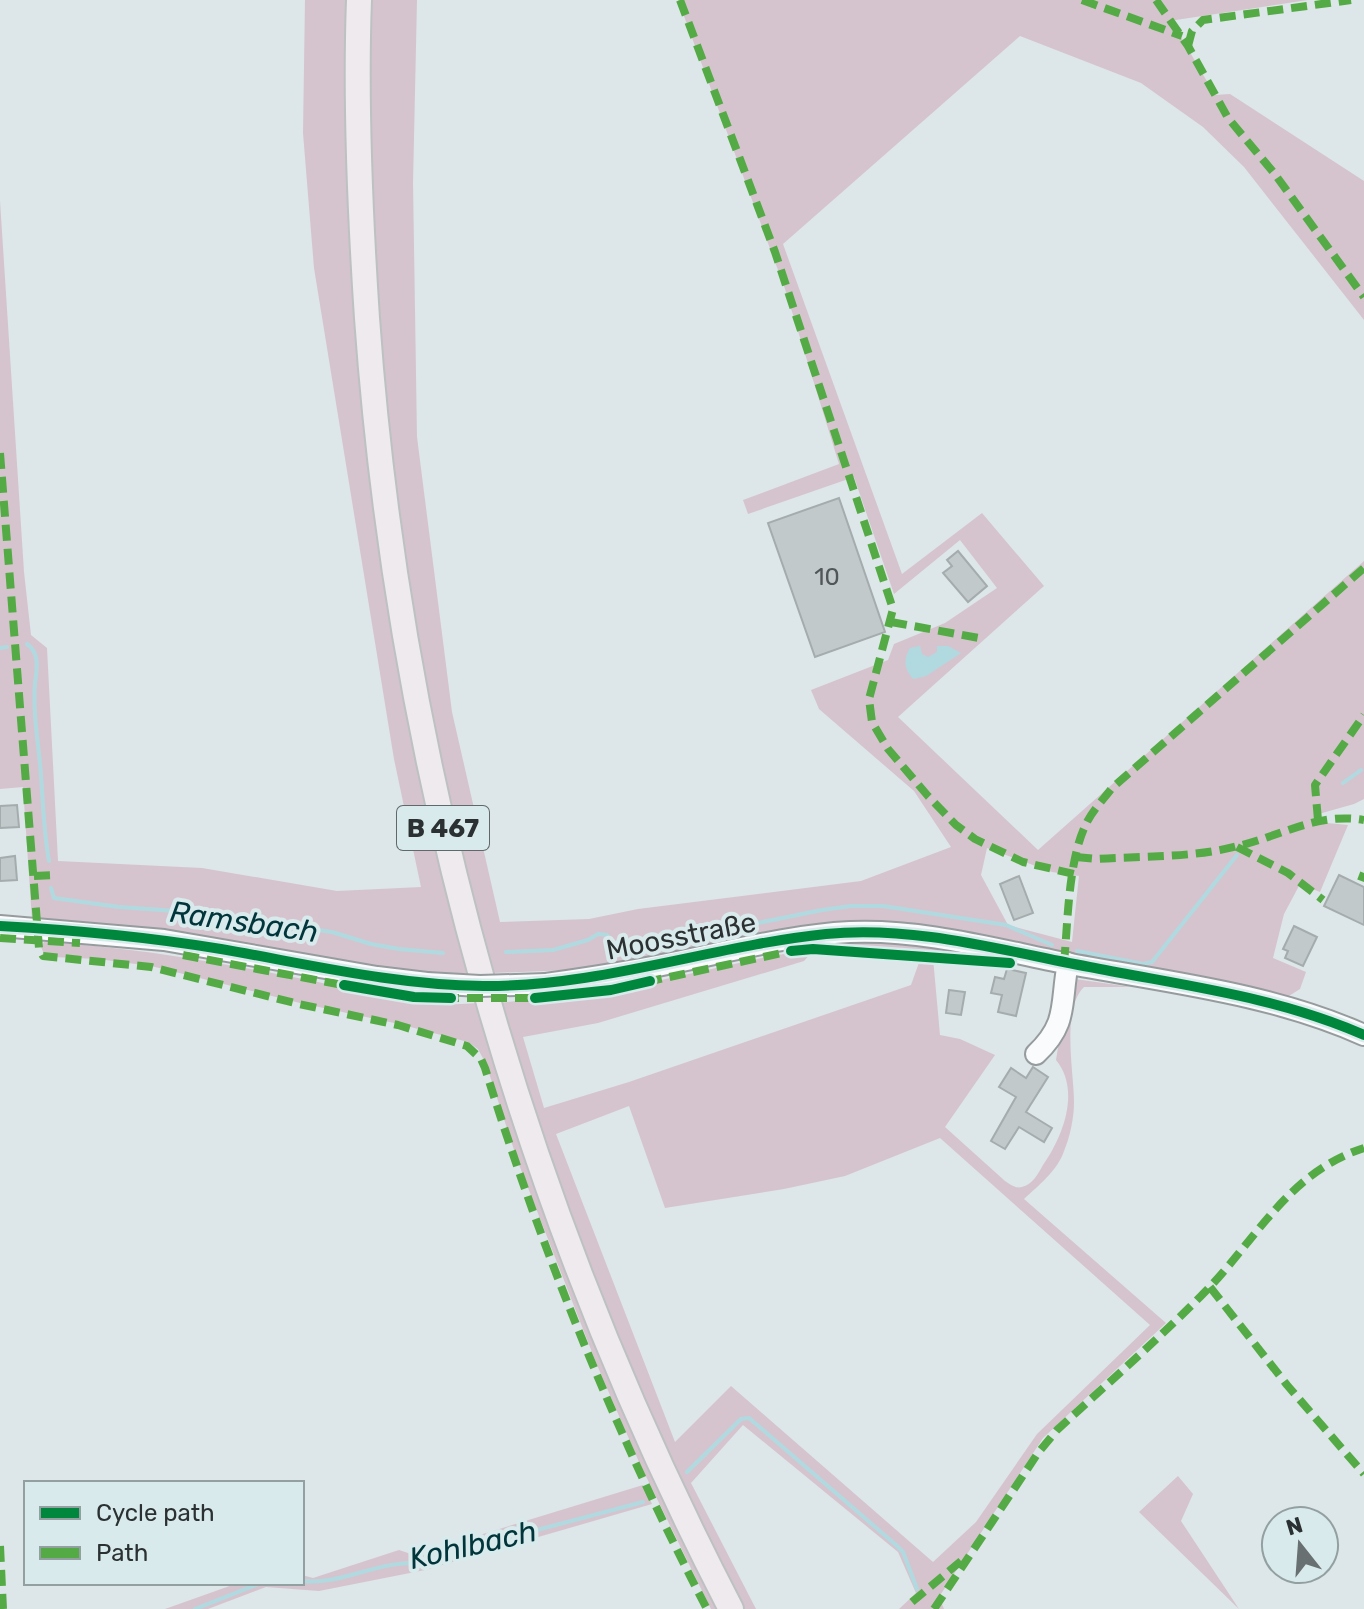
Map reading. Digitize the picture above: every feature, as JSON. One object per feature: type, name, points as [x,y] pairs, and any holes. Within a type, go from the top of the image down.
[{"type":"main road","name":"B 467","points":[[359,0],[357,100],[361,233],[377,439],[404,632],[447,844],[506,1064],[571,1250],[652,1447],[731,1609]]},
{"type":"street","name":"Moosstraße","points":[[0,926],[164,940],[377,977],[480,986],[546,984],[639,970],[794,938],[850,932],[928,937],[1258,1000],[1364,1035]]},
{"type":"street","points":[[1036,1054],[1048,1043],[1061,1018],[1068,963]]},
{"type":"shaded area","points":[[305,0],[350,0],[385,561],[416,756],[469,973],[416,973],[186,934],[105,924],[32,920],[23,787],[0,789],[0,201],[24,572],[31,635],[47,648],[58,861],[202,868],[337,891],[421,887],[394,759],[314,268],[303,133]]},
{"type":"shaded area","points":[[368,0],[417,0],[413,183],[417,437],[452,712],[500,922],[589,919],[638,909],[861,881],[951,847],[914,791],[819,709],[811,690],[888,660],[894,644],[945,623],[997,588],[960,540],[894,594],[854,477],[748,514],[743,500],[839,464],[785,289],[678,0],[1308,0],[1169,21],[1215,95],[1230,94],[1364,181],[1364,320],[1244,167],[1203,127],[1141,83],[1020,36],[783,244],[902,574],[982,513],[1044,586],[898,717],[1038,850],[1364,561],[1364,799],[1315,815],[1317,822],[1348,825],[1320,892],[1300,884],[1284,914],[1273,958],[1306,972],[1300,989],[1284,999],[907,926],[596,969],[492,973],[425,698],[402,562],[368,211]],"holes":[[[987,848],[1052,872],[1079,876],[1072,942],[1008,925],[981,875]]]},
{"type":"shaded area","points":[[858,940],[931,944],[1015,961],[873,948],[788,948]]},
{"type":"shaded area","points":[[44,942],[142,951],[206,961],[412,1001],[478,1003],[721,1609],[711,1609],[639,1462],[597,1365],[478,1049],[468,1042],[399,1024],[151,966],[53,957],[44,954],[41,947]]},
{"type":"shaded area","points":[[813,951],[804,961],[598,1023],[523,1037],[544,1108],[911,985],[921,957],[933,958],[940,1035],[960,1039],[995,1055],[945,1127],[1005,1181],[1022,1187],[1034,1179],[1050,1154],[1066,1113],[1067,1085],[1056,1060],[1068,987],[1075,979],[1131,987],[1084,987],[1077,997],[1070,1042],[1074,1102],[1070,1134],[1057,1165],[1024,1199],[1166,1323],[1043,1438],[939,1597],[944,1609],[899,1609],[916,1593],[898,1552],[743,1425],[691,1483],[756,1609],[743,1609],[667,1452],[607,1313],[558,1181],[499,1003],[611,991],[776,955]],"holes":[[[629,1106],[665,1208],[845,1176],[940,1138],[1150,1325],[1037,1434],[976,1522],[933,1562],[731,1386],[675,1442],[556,1134]]]},
{"type":"shaded area","points":[[1178,1476],[1193,1494],[1181,1521],[1239,1609],[1139,1512]]},
{"type":"shaded area","points":[[643,1485],[652,1504],[425,1570],[319,1591],[266,1587],[208,1609],[165,1609],[232,1585],[304,1585],[304,1576],[313,1578],[399,1550],[414,1555]]},
{"type":"water","points":[[920,646],[922,654],[928,657],[937,652],[937,646],[948,646],[961,653],[926,676],[913,679],[906,668],[906,657],[910,648]]},
{"type":"building","points":[[839,498],[885,632],[815,657],[768,523]]},
{"type":"building","points":[[958,551],[987,586],[968,602],[943,573],[952,566],[947,560]]},
{"type":"building","points":[[17,805],[19,827],[0,828],[0,806]]},
{"type":"building","points":[[15,856],[17,880],[0,881],[0,858]]},
{"type":"building","points":[[1339,875],[1364,887],[1364,925],[1324,906]]},
{"type":"building","points":[[1019,876],[1033,913],[1014,920],[1000,884]]},
{"type":"building","points":[[1294,926],[1317,937],[1303,966],[1285,958],[1288,951],[1283,949]]},
{"type":"building","points":[[1007,969],[1026,973],[1016,1016],[998,1012],[1002,995],[991,993],[995,977],[1004,979]]},
{"type":"building","points":[[949,990],[965,992],[961,1015],[946,1013]]},
{"type":"building","points":[[1033,1067],[1048,1077],[1026,1112],[1052,1128],[1044,1142],[1019,1127],[1005,1149],[991,1141],[1016,1097],[999,1087],[1011,1068],[1026,1078]]},
{"type":"waterway","name":"Ramsbach","points":[[27,644],[37,662],[35,713],[49,861]]},
{"type":"waterway","name":"Ramsbach","points":[[0,648],[7,647]]},
{"type":"waterway","name":"Ramsbach","points":[[1343,783],[1361,770]]},
{"type":"waterway","name":"Ramsbach","points":[[1077,951],[1143,964],[1152,962],[1237,855]]},
{"type":"waterway","name":"Ramsbach","points":[[51,888],[54,898],[191,912],[332,932],[399,949],[443,953]]},
{"type":"waterway","name":"Ramsbach","points":[[506,952],[553,950],[598,934],[607,935],[618,948],[629,949],[851,906],[883,906],[1006,925],[1052,945]]},
{"type":"waterway","name":"Kohlbach","points":[[687,1472],[741,1419],[749,1418],[903,1552],[917,1589]]},
{"type":"waterway","name":"Kohlbach","points":[[304,1581],[330,1580],[384,1566],[412,1563],[643,1502]]},
{"type":"waterway","name":"Kohlbach","points":[[195,1609],[256,1585]]},
{"type":"marked path","points":[[680,0],[775,252],[893,609],[869,699],[872,722],[888,749],[956,825],[975,839],[1023,862],[1074,874]]},
{"type":"marked path","points":[[1082,0],[1182,36]]},
{"type":"marked path","points":[[1156,0],[1188,46],[1228,118],[1274,173],[1364,297]]},
{"type":"marked path","points":[[1188,46],[1192,31],[1203,20],[1351,0]]},
{"type":"marked path","points":[[0,453],[39,948],[43,956],[151,967],[398,1025],[467,1046],[481,1059],[584,1344],[642,1478],[707,1609]]},
{"type":"marked path","points":[[1064,963],[1076,856],[1080,839],[1094,810],[1112,788],[1364,568]]},
{"type":"marked path","points":[[891,622],[979,638]]},
{"type":"marked path","points":[[1318,820],[1315,785],[1364,715]]},
{"type":"marked path","points":[[1076,857],[1096,859],[1203,853],[1254,842],[1315,822],[1347,818],[1364,820]]},
{"type":"marked path","points":[[1237,847],[1288,873],[1323,900]]},
{"type":"marked path","points":[[1361,881],[1364,873]]},
{"type":"marked path","points":[[34,876],[56,875]]},
{"type":"marked path","points":[[0,938],[80,943]]},
{"type":"marked path","points":[[646,982],[787,952]]},
{"type":"marked path","points":[[183,955],[348,986]]},
{"type":"marked path","points":[[443,998],[539,998]]},
{"type":"marked path","points":[[934,1609],[1038,1453],[1057,1430],[1200,1297],[1292,1192],[1337,1159],[1364,1148]]},
{"type":"marked path","points":[[1210,1287],[1287,1385],[1364,1474]]},
{"type":"marked path","points":[[0,1546],[3,1609]]},
{"type":"marked path","points":[[912,1602],[961,1561]]},
{"type":"cycle path","points":[[0,926],[166,941],[384,978],[483,986],[570,980],[740,947],[826,934],[894,933],[962,942],[1231,994],[1298,1011],[1364,1035]]},
{"type":"cycle path","points":[[791,951],[813,949],[1010,963]]},
{"type":"cycle path","points":[[535,998],[611,990],[650,981]]},
{"type":"cycle path","points":[[344,985],[414,997],[451,998]]}]
